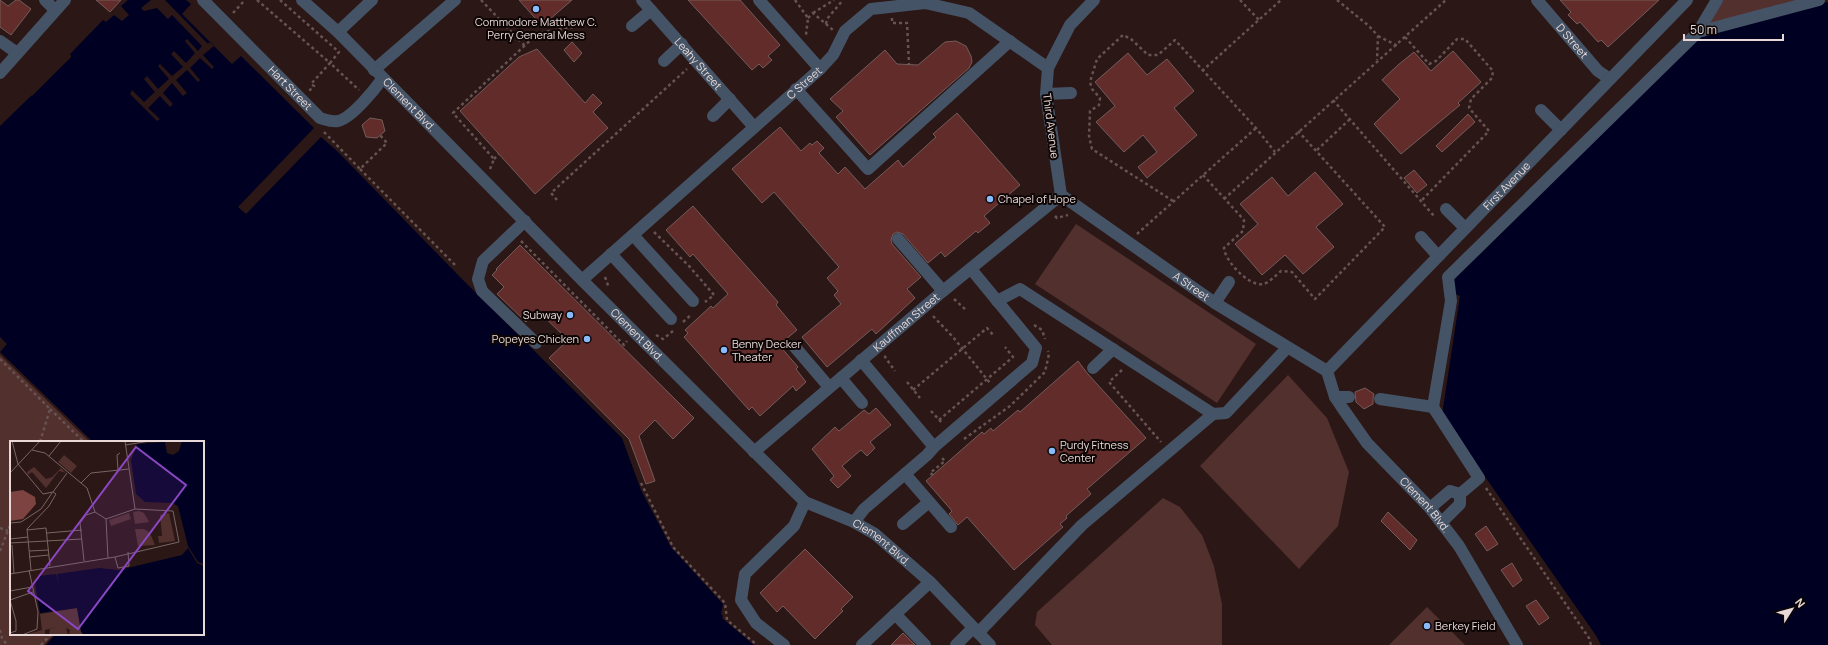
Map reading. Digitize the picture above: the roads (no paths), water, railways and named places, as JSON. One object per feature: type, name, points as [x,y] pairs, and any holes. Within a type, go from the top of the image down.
[{"type":"street","points":[[45,0],[55,10]]},
{"type":"street","points":[[0,73],[64,0]]},
{"type":"street","name":"Hart Street","points":[[203,0],[320,118],[331,121],[340,121],[349,115],[383,78]]},
{"type":"street","name":"Clement Blvd.","points":[[302,0],[338,32],[582,280],[805,502],[854,522],[874,534],[930,582],[975,631],[990,645]]},
{"type":"street","points":[[338,32],[372,0]]},
{"type":"street","points":[[374,70],[455,0]]},
{"type":"street","name":"Leahy Street","points":[[642,0],[754,127]]},
{"type":"street","points":[[759,0],[820,68]]},
{"type":"street","name":"Third Avenue","points":[[1061,195],[1046,94],[1048,68],[1070,25],[1094,0]]},
{"type":"street","name":"D Street","points":[[1538,0],[1598,71],[1610,80]]},
{"type":"street","name":"First Avenue","points":[[1327,371],[1687,0]]},
{"type":"street","points":[[1442,522],[1460,504],[1460,494],[1479,478],[1433,407],[1451,301],[1448,277],[1698,32],[1717,0]]},
{"type":"street","points":[[1698,32],[1819,0]]},
{"type":"street","name":"C Street","points":[[582,280],[820,68],[833,55],[845,31],[871,9],[925,3],[969,13],[1048,68]]},
{"type":"street","points":[[632,26],[651,10]]},
{"type":"street","points":[[0,41],[17,53]]},
{"type":"street","points":[[796,89],[868,169],[1010,41]]},
{"type":"street","points":[[664,61],[682,44]]},
{"type":"street","points":[[1046,94],[1071,93]]},
{"type":"street","points":[[713,116],[730,99]]},
{"type":"street","points":[[1541,110],[1561,130]]},
{"type":"street","name":"Kauffman Street","points":[[754,452],[943,291],[1061,195]]},
{"type":"street","name":"A Street","points":[[1061,195],[1215,303],[1327,371]]},
{"type":"street","points":[[1446,209],[1465,228]]},
{"type":"street","points":[[525,222],[483,261],[478,279],[482,291],[536,343]]},
{"type":"street","points":[[633,234],[693,301]]},
{"type":"street","points":[[1421,237],[1438,256]]},
{"type":"street","points":[[898,239],[943,291]]},
{"type":"street","points":[[610,254],[671,319]]},
{"type":"street","points":[[854,522],[864,509],[927,456],[934,447],[1032,363],[1036,348],[971,269]]},
{"type":"street","points":[[1215,303],[1229,282]]},
{"type":"street","points":[[998,301],[1020,289],[1213,414]]},
{"type":"street","points":[[794,346],[829,387]]},
{"type":"street","points":[[956,645],[975,631],[1082,526],[1213,414],[1226,413],[1288,348]]},
{"type":"street","points":[[1093,368],[1113,349]]},
{"type":"street","points":[[861,360],[934,447]]},
{"type":"street","name":"Clement Blvd.","points":[[1327,371],[1336,397],[1367,443],[1430,508],[1459,546],[1517,645]]},
{"type":"street","points":[[841,378],[862,403]]},
{"type":"street","points":[[1336,397],[1350,397]]},
{"type":"street","points":[[1380,399],[1433,407]]},
{"type":"street","points":[[905,474],[951,528]]},
{"type":"street","points":[[1430,508],[1450,491],[1460,494]]},
{"type":"street","points":[[784,645],[756,623],[741,600],[745,574],[794,526],[805,502]]},
{"type":"street","points":[[903,524],[929,502]]},
{"type":"street","points":[[862,645],[930,582]]},
{"type":"street","points":[[895,614],[925,645]]},
{"type":"water","points":[[128,0],[186,0],[191,4],[182,14],[232,64],[241,56],[314,128],[238,207],[246,214],[321,137],[337,151],[460,277],[622,438],[641,490],[671,547],[723,604],[721,614],[723,616],[722,618],[754,645],[46,645],[55,635],[204,635],[204,441],[92,441],[0,352],[7,344],[0,337],[0,126],[71,57],[70,54],[103,20],[106,22],[114,15],[122,21],[129,15],[121,6]]},
{"type":"water","points":[[1828,2],[1828,645],[1601,645],[1597,637],[1442,415],[1460,296],[1455,294],[1449,284],[1699,36]]},
{"type":"place","name":"Commodore Matthew C. Perry General Mess","points":[[536,9]]},
{"type":"place","name":"Chapel of Hope","points":[[990,199]]},
{"type":"place","name":"Subway","points":[[570,315]]},
{"type":"place","name":"Popeyes Chicken","points":[[587,339]]},
{"type":"place","name":"Benny Decker Theater","points":[[724,350]]},
{"type":"place","name":"Purdy Fitness Center","points":[[1052,451]]},
{"type":"place","name":"Berkey Field","points":[[1427,626]]}]
